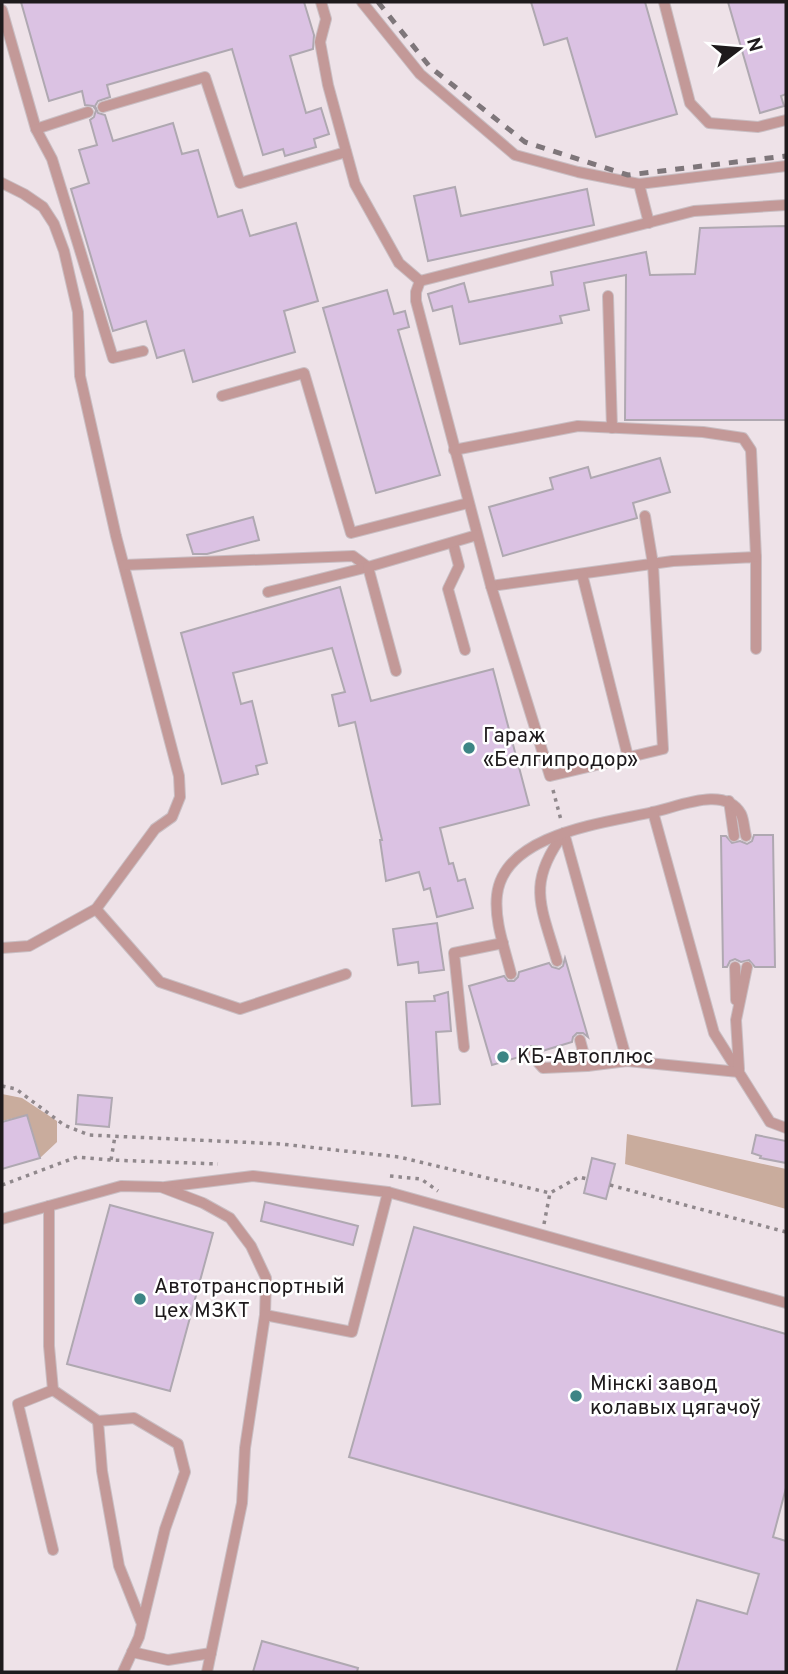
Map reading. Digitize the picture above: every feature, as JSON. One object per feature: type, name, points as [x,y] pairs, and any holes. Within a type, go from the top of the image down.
[{"type":"lane","points":[[321,2],[326,19],[320,42],[328,85],[355,184],[399,263],[420,281]]},
{"type":"lane","points":[[362,2],[420,74],[514,155],[639,184],[786,166]]},
{"type":"lane","points":[[664,2],[690,103],[709,123],[758,127],[786,120]]},
{"type":"lane","points":[[2,10],[36,129],[52,159],[113,358],[143,351]]},
{"type":"lane","points":[[103,107],[205,77],[240,183],[346,152]]},
{"type":"lane","points":[[36,129],[88,112]]},
{"type":"lane","points":[[2,183],[43,207],[54,224],[64,251],[78,312],[80,376],[124,565],[179,776],[180,797],[172,817],[155,829],[96,909],[29,946],[2,948]]},
{"type":"lane","points":[[639,184],[649,223]]},
{"type":"lane","points":[[420,281],[694,211],[786,205]]},
{"type":"lane","points":[[420,281],[416,302],[454,450],[491,586],[550,776],[663,749],[653,564],[645,516]]},
{"type":"lane","points":[[608,296],[612,428]]},
{"type":"lane","points":[[222,396],[304,373],[351,533],[468,503]]},
{"type":"lane","points":[[454,450],[578,426],[703,432],[743,438],[751,450],[756,557],[756,649]]},
{"type":"lane","points":[[268,592],[368,567],[477,535]]},
{"type":"lane","points":[[453,543],[459,566],[449,589],[465,650]]},
{"type":"lane","points":[[124,565],[353,556],[368,567],[396,671]]},
{"type":"lane","points":[[491,586],[653,564],[756,557]]},
{"type":"lane","points":[[582,574],[628,757]]},
{"type":"lane","points":[[511,974],[496,914],[497,893],[503,875],[533,845],[564,832],[713,799],[729,801],[741,814],[746,836]]},
{"type":"lane","points":[[729,801],[734,836]]},
{"type":"lane","points":[[653,812],[714,1033],[770,1122],[786,1128]]},
{"type":"lane","points":[[557,961],[541,905],[539,885],[551,850],[564,832]]},
{"type":"lane","points":[[564,832],[627,1061]]},
{"type":"lane","points":[[96,909],[160,982],[240,1009],[346,974]]},
{"type":"lane","points":[[464,1047],[454,953],[503,943]]},
{"type":"lane","points":[[734,967],[739,1072]]},
{"type":"lane","points":[[736,1020],[747,967]]},
{"type":"lane","points":[[580,1040],[587,1066]]},
{"type":"lane","points":[[534,1053],[543,1068],[627,1061],[739,1072]]},
{"type":"lane","points":[[2,1219],[121,1186],[161,1187],[253,1176],[388,1192],[786,1303]]},
{"type":"lane","points":[[161,1187],[203,1203],[230,1218],[251,1245],[265,1279],[265,1315],[246,1448],[242,1503],[207,1672]]},
{"type":"lane","points":[[265,1315],[352,1332],[388,1192]]},
{"type":"lane","points":[[49,1206],[49,1346],[54,1390],[98,1421],[134,1418],[178,1444],[186,1472],[165,1529],[142,1625],[123,1672]]},
{"type":"lane","points":[[53,1550],[18,1404],[54,1390]]},
{"type":"lane","points":[[98,1421],[102,1471],[119,1566],[142,1625]]},
{"type":"lane","points":[[132,1652],[168,1660],[211,1653]]},
{"type":"lane","points":[[172,1672],[174,1659]]},
{"type":"path","points":[[550,776],[564,832]]},
{"type":"path","points":[[2,1086],[16,1088],[64,1125],[89,1135],[281,1144],[399,1157],[550,1193],[579,1177],[587,1179]]},
{"type":"path","points":[[111,1160],[115,1136]]},
{"type":"path","points":[[610,1185],[786,1232]]},
{"type":"path","points":[[544,1224],[550,1193]]},
{"type":"shaded area","points":[[2,1094],[22,1098],[57,1121],[57,1142],[40,1158],[27,1115],[2,1121]]},
{"type":"shaded area","points":[[627,1134],[786,1169],[786,1209],[625,1164]]},
{"type":"building","points":[[21,2],[304,2],[314,35],[313,49],[290,56],[306,113],[321,108],[329,134],[314,139],[316,147],[285,156],[283,149],[263,155],[232,49],[107,85],[110,97],[98,101],[95,106],[98,113],[105,115],[113,141],[173,123],[182,154],[198,150],[218,217],[242,210],[250,236],[296,223],[318,301],[284,311],[295,352],[193,382],[184,350],[157,358],[146,321],[113,331],[71,189],[89,183],[79,150],[97,145],[90,120],[96,110],[93,106],[85,105],[82,91],[49,101]]},
{"type":"building","points":[[531,2],[645,2],[677,114],[596,137],[567,38],[544,45]]},
{"type":"building","points":[[728,2],[786,2],[786,94],[781,96],[784,106],[760,113]]},
{"type":"building","points":[[455,187],[461,216],[587,189],[594,225],[428,261],[414,196]]},
{"type":"building","points":[[786,226],[786,420],[625,420],[626,275],[584,283],[589,310],[560,316],[562,323],[460,344],[452,306],[433,311],[428,294],[464,283],[469,302],[553,285],[551,272],[646,252],[650,275],[695,274],[700,228]]},
{"type":"building","points":[[387,290],[394,314],[405,311],[409,327],[398,330],[440,475],[376,493],[323,308]]},
{"type":"building","points":[[660,458],[670,492],[633,503],[637,518],[503,556],[489,507],[553,489],[550,478],[588,467],[591,478]]},
{"type":"building","points":[[253,517],[259,540],[207,554],[193,554],[187,535]]},
{"type":"building","points":[[340,587],[371,701],[493,669],[529,805],[440,828],[449,864],[453,863],[458,881],[465,879],[473,908],[437,917],[430,888],[424,890],[419,872],[386,881],[382,840],[355,722],[339,726],[332,695],[345,692],[332,648],[233,673],[241,704],[252,701],[267,763],[256,766],[258,774],[222,784],[181,633]]},
{"type":"building","points":[[754,835],[773,835],[775,967],[755,967],[749,960],[741,962],[735,959],[730,961],[727,967],[723,967],[721,836],[726,836],[732,843],[740,841],[747,844],[752,841]]},
{"type":"building","points":[[437,923],[444,970],[419,973],[418,962],[398,965],[393,929]]},
{"type":"building","points":[[565,958],[588,1037],[577,1033],[572,1042],[542,1051],[537,1046],[531,1046],[526,1055],[492,1065],[469,986],[504,976],[508,981],[514,981],[519,972],[549,963],[559,969]]},
{"type":"building","points":[[448,992],[451,1031],[436,1032],[440,1104],[412,1106],[406,1002],[435,1001],[434,996]]},
{"type":"building","points":[[78,1095],[112,1098],[109,1127],[76,1124]]},
{"type":"building","points":[[27,1115],[40,1158],[2,1169],[2,1122]]},
{"type":"building","points":[[756,1135],[786,1141],[786,1163],[760,1158],[761,1156],[752,1153]]},
{"type":"building","points":[[592,1158],[615,1164],[606,1199],[584,1193]]},
{"type":"building","points":[[265,1202],[358,1226],[353,1245],[261,1221]]},
{"type":"building","name":"Автотранспортный цех МЗКТ","points":[[110,1205],[213,1233],[170,1391],[67,1364]]},
{"type":"building","name":"Мінскі завод колавых цягачоў","points":[[414,1227],[786,1334],[786,1488],[773,1537],[786,1541],[786,1672],[676,1672],[697,1600],[747,1614],[759,1574],[349,1457]]},
{"type":"building","points":[[262,1641],[358,1668],[357,1672],[253,1672]]},
{"type":"railway","points":[[378,2],[430,67],[525,142],[628,175],[786,156]]},
{"type":"place","name":"Гараж «Белгипродор»","points":[[469,748]]},
{"type":"place","name":"КБ-Автоплюс","points":[[503,1057]]},
{"type":"place","name":"Автотранспортный цех МЗКТ","points":[[140,1299]]},
{"type":"place","name":"Мінскі завод колавых цягачоў","points":[[576,1396]]}]
